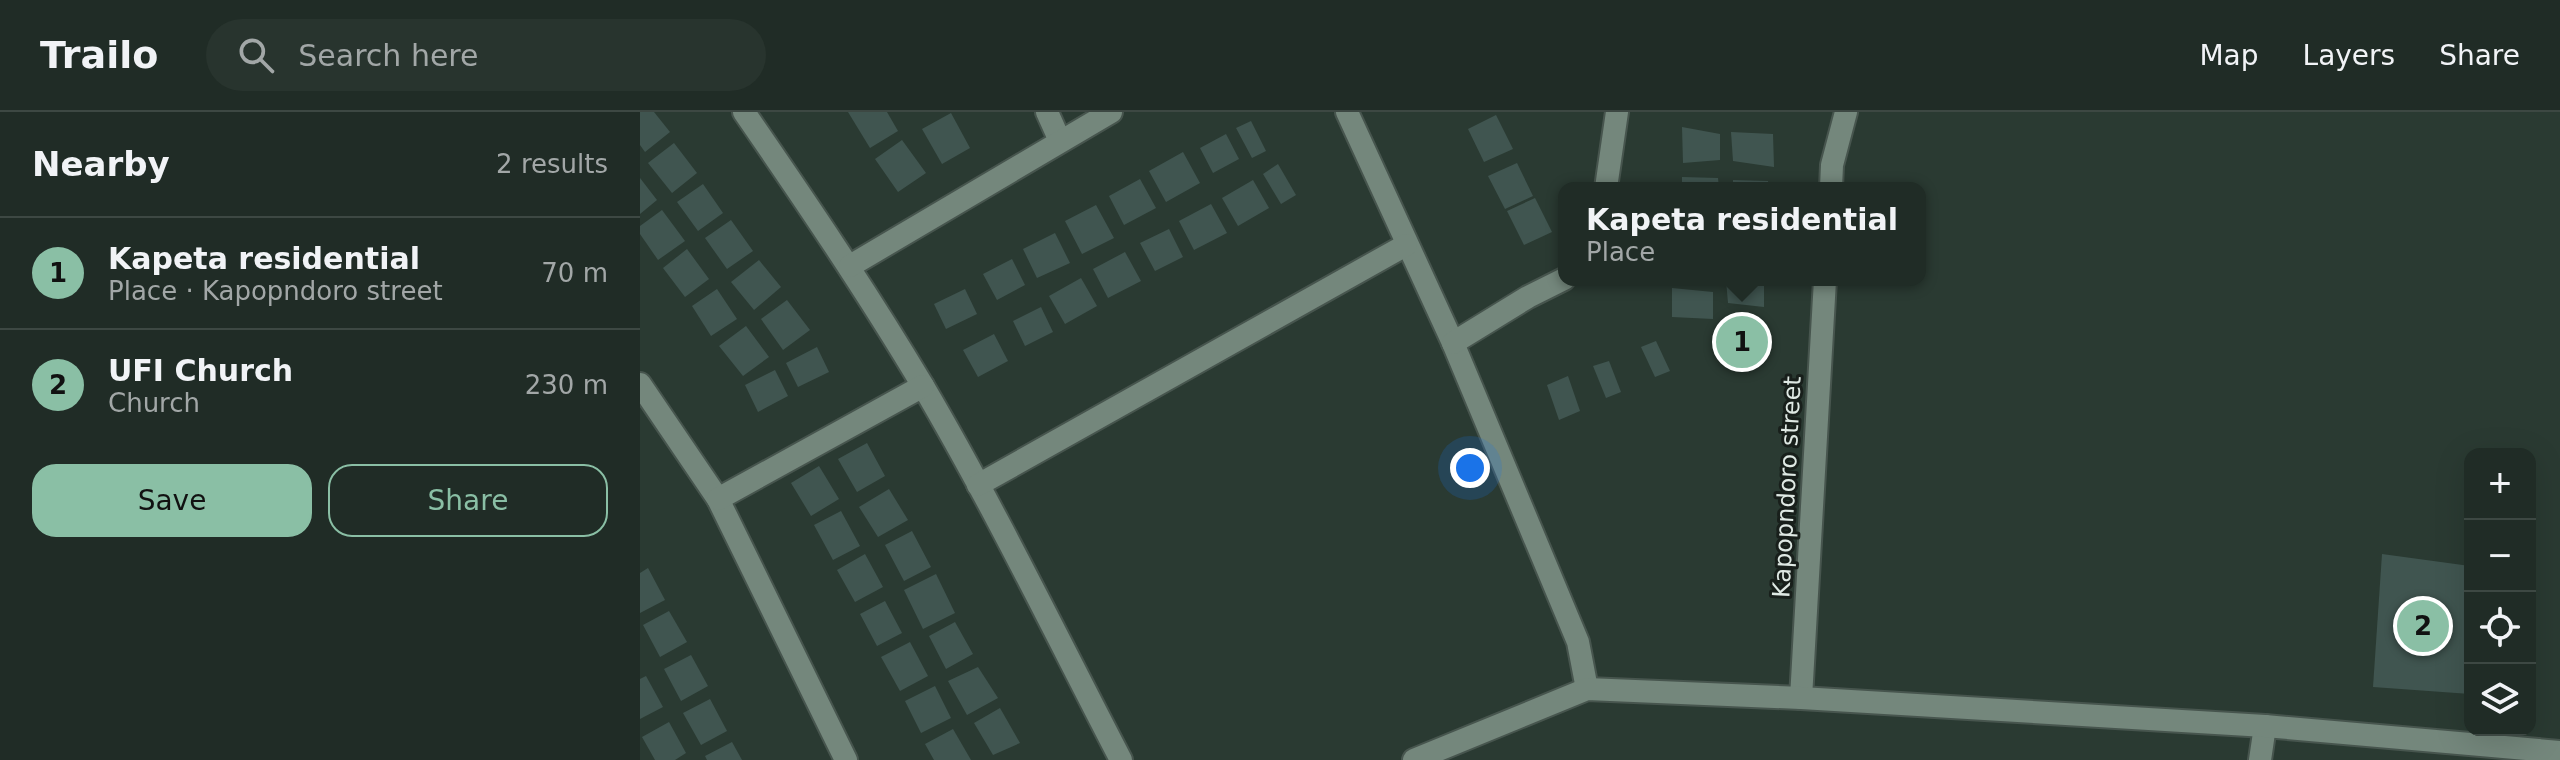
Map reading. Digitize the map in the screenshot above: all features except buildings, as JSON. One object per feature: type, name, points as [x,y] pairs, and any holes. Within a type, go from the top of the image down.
[{"type":"street","points":[[744,112],[850,266],[923,386],[1121,760]]},
{"type":"street","points":[[1047,112],[1060,141]]},
{"type":"street","points":[[850,266],[1111,112]]},
{"type":"street","points":[[1347,112],[1453,343],[1578,642],[1587,689]]},
{"type":"street","points":[[1607,182],[1617,112]]},
{"type":"street","points":[[1831,182],[1832,165],[1846,112]]},
{"type":"street","points":[[978,485],[1406,245]]},
{"type":"street","points":[[1453,343],[1558,282]]},
{"type":"street","name":"Kapopndoro street","points":[[1801,698],[1825,286]]},
{"type":"street","points":[[640,384],[718,499],[846,760]]},
{"type":"street","points":[[718,499],[923,386]]},
{"type":"street","points":[[1414,760],[1587,689],[1801,698],[2265,726],[2511,754],[2560,752]]},
{"type":"street","points":[[2260,760],[2265,726]]},
{"type":"place","name":"Kapeta residential","points":[[1742,342]]},
{"type":"place","name":"UFI Church","points":[[2423,626]]}]
